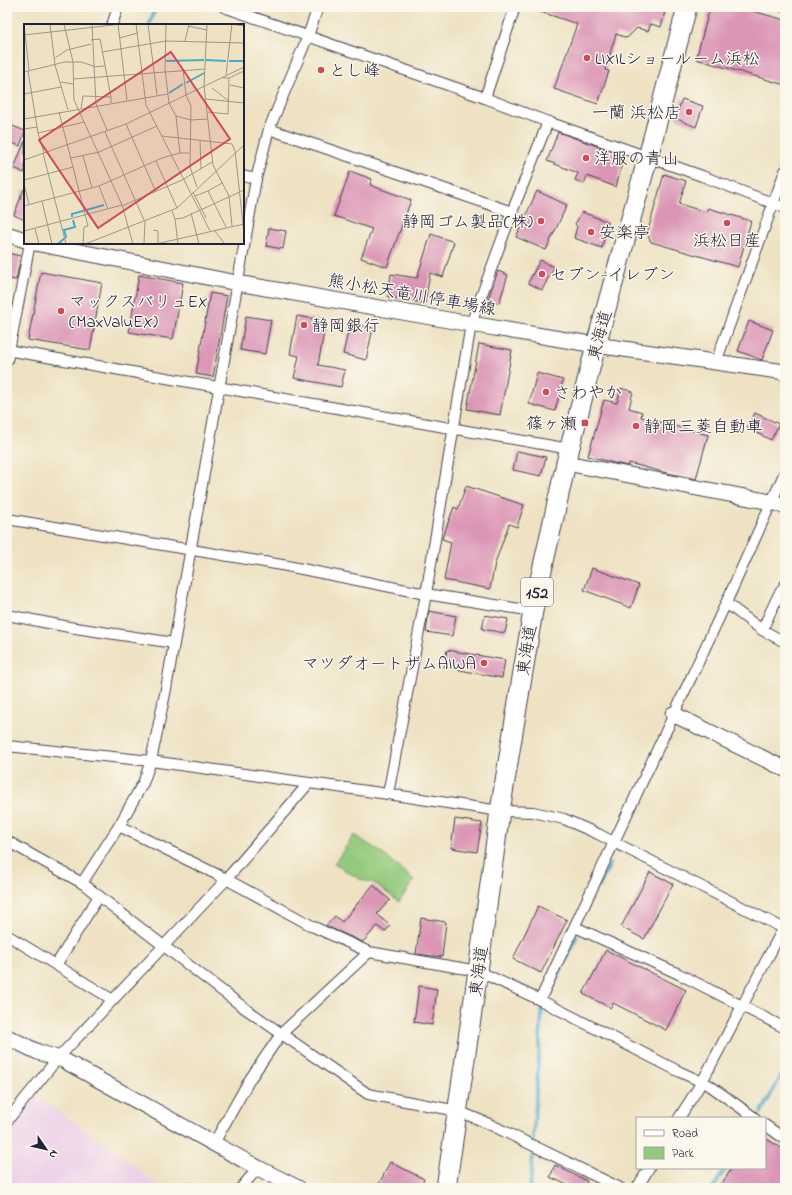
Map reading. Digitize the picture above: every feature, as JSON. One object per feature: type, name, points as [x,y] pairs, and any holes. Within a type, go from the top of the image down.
[{"type":"highway","name":"東海道","points":[[446,1188],[500,811],[533,611],[568,456],[596,345],[648,158],[687,7]]},
{"type":"main road","name":"熊小松天竜川停車場線","points":[[7,234],[24,240]]},
{"type":"main road","name":"熊小松天竜川停車場線","points":[[39,244],[237,283],[471,324],[596,345],[785,372]]},
{"type":"main road","points":[[568,456],[778,504]]},
{"type":"main road","points":[[674,714],[785,769]]},
{"type":"main road","points":[[7,1037],[38,1052],[63,1060],[258,1168],[298,1188]]},
{"type":"street","points":[[112,24],[118,7]]},
{"type":"street","points":[[224,7],[485,98],[648,158],[702,176],[785,208]]},
{"type":"street","points":[[82,883],[119,826],[143,783],[150,761],[166,689],[256,179],[269,129],[308,36],[318,7]]},
{"type":"street","points":[[485,98],[514,7]]},
{"type":"street","points":[[388,794],[426,594],[471,324],[512,212],[548,122]]},
{"type":"street","points":[[269,129],[512,212]]},
{"type":"street","points":[[716,362],[785,171]]},
{"type":"street","points":[[244,176],[256,179]]},
{"type":"street","points":[[7,361],[8,350],[34,244]]},
{"type":"street","points":[[8,350],[454,429],[568,456]]},
{"type":"street","points":[[540,1000],[726,603],[778,504],[785,472]]},
{"type":"street","points":[[7,519],[282,566],[426,594],[533,611]]},
{"type":"street","points":[[762,630],[778,596],[785,586]]},
{"type":"street","points":[[726,603],[762,630],[785,642]]},
{"type":"street","points":[[7,615],[69,627],[174,644]]},
{"type":"street","points":[[7,746],[150,761],[500,811],[533,812],[564,819],[598,834],[785,927],[702,1082],[680,1117]]},
{"type":"street","points":[[7,1121],[58,1058],[165,946],[226,879],[308,784]]},
{"type":"street","points":[[119,826],[226,879],[314,927],[369,952],[478,971],[540,1000],[709,1085],[754,1117]]},
{"type":"street","points":[[7,841],[82,883],[243,1007],[368,1094],[458,1111],[487,1123],[620,1188]]},
{"type":"street","points":[[56,965],[99,896]]},
{"type":"street","points":[[575,927],[679,974],[785,1028]]},
{"type":"street","points":[[7,935],[113,1000]]},
{"type":"street","points":[[214,1143],[250,1079],[281,1034],[369,952]]},
{"type":"street","points":[[766,1126],[785,1139]]},
{"type":"street","points":[[241,1188],[258,1168]]},
{"type":"street","points":[[637,1188],[648,1169]]},
{"type":"shaded area","points":[[34,1094],[127,1160],[161,1188],[7,1188],[7,1129]]},
{"type":"green space","points":[[354,835],[379,851],[414,880],[399,902],[374,883],[360,879],[334,864]]},
{"type":"building","points":[[533,7],[666,7],[661,27],[651,24],[648,31],[637,28],[627,38],[616,34],[605,70],[609,71],[598,104],[554,89],[577,24],[532,9]]},
{"type":"building","points":[[710,7],[738,7],[785,20],[785,85],[696,59]]},
{"type":"building","name":"一蘭 浜松店","points":[[682,99],[703,106],[696,127],[675,118]]},
{"type":"building","points":[[10,125],[24,131],[20,146],[7,141],[7,133]]},
{"type":"building","name":"洋服の青山","points":[[558,132],[624,156],[616,187],[587,176],[584,184],[575,180],[578,173],[547,161]]},
{"type":"building","points":[[24,143],[24,173],[14,168]]},
{"type":"building","points":[[350,171],[372,179],[370,185],[411,200],[387,267],[361,258],[372,229],[334,216]]},
{"type":"building","name":"浜松日産","points":[[664,174],[686,181],[679,204],[706,212],[708,208],[751,221],[738,267],[651,242],[647,234]]},
{"type":"building","points":[[24,189],[24,220],[14,215]]},
{"type":"building","name":"静岡ゴム製品(株)","points":[[537,191],[567,205],[546,250],[516,237]]},
{"type":"building","name":"安楽亭","points":[[582,212],[608,222],[602,248],[574,238],[577,226],[575,224]]},
{"type":"building","points":[[269,228],[286,231],[283,249],[266,246]]},
{"type":"building","points":[[431,234],[454,242],[443,277],[430,273],[425,303],[388,297],[391,274],[417,278]]},
{"type":"building","points":[[7,253],[21,256],[16,280],[7,279]]},
{"type":"building","name":"セブン-イレブン","points":[[540,260],[554,267],[542,290],[528,283]]},
{"type":"building","points":[[498,271],[508,275],[499,303],[488,299]]},
{"type":"building","points":[[41,272],[102,283],[90,350],[28,340]]},
{"type":"building","points":[[139,275],[183,283],[173,339],[129,332]]},
{"type":"building","points":[[210,293],[227,296],[213,377],[196,374]]},
{"type":"building","points":[[246,316],[271,320],[265,354],[240,350]]},
{"type":"building","points":[[297,316],[326,321],[318,365],[345,370],[341,387],[294,378],[299,356],[290,354]]},
{"type":"building","points":[[749,321],[773,330],[762,360],[738,351]]},
{"type":"building","points":[[350,323],[373,328],[366,360],[343,354]]},
{"type":"building","points":[[479,344],[512,350],[500,415],[467,409]]},
{"type":"building","name":"さわやか","points":[[537,373],[563,380],[555,411],[529,404]]},
{"type":"building","name":"静岡三菱自動車","points":[[621,388],[633,392],[629,408],[642,412],[641,417],[708,435],[696,479],[629,463],[628,466],[588,456],[604,400],[617,403]]},
{"type":"building","points":[[755,413],[779,424],[771,440],[747,428]]},
{"type":"building","points":[[517,451],[546,457],[541,476],[513,470]]},
{"type":"building","points":[[466,486],[524,505],[517,527],[509,524],[495,563],[490,589],[444,580],[451,542],[442,539],[454,507],[458,509]]},
{"type":"building","points":[[592,568],[639,585],[631,608],[584,590]]},
{"type":"building","points":[[429,611],[456,616],[452,636],[426,632]]},
{"type":"building","points":[[485,615],[508,619],[505,633],[482,629]]},
{"type":"building","points":[[447,650],[505,660],[502,678],[444,667]]},
{"type":"building","points":[[455,819],[482,823],[477,852],[451,848]]},
{"type":"building","points":[[650,872],[673,884],[644,939],[621,927]]},
{"type":"building","points":[[373,885],[390,900],[377,914],[390,926],[385,932],[377,926],[363,942],[326,926],[335,916],[342,922]]},
{"type":"building","points":[[538,906],[567,920],[541,973],[513,959]]},
{"type":"building","points":[[421,918],[446,922],[442,957],[416,954]]},
{"type":"building","points":[[606,950],[686,990],[666,1030],[613,1003],[611,1008],[583,994]]},
{"type":"building","points":[[419,986],[437,989],[432,1025],[414,1022]]},
{"type":"building","points":[[766,1139],[785,1150],[785,1188],[719,1188],[731,1169],[766,1169]]},
{"type":"building","points":[[390,1162],[424,1179],[419,1188],[377,1188]]},
{"type":"building","points":[[555,1165],[587,1181],[584,1188],[574,1188],[550,1177]]},
{"type":"waterway","points":[[149,24],[156,7]]},
{"type":"waterway","points":[[599,887],[610,864]]},
{"type":"waterway","points":[[548,997],[577,936]]},
{"type":"waterway","points":[[533,1140],[542,1010]]},
{"type":"waterway","points":[[761,1113],[785,1069]]},
{"type":"waterway","points":[[530,1188],[533,1153]]},
{"type":"waterway","points":[[713,1188],[725,1169]]},
{"type":"place","name":"LIXILショールーム浜松","points":[[587,58]]},
{"type":"place","name":"とし峰","points":[[321,70]]},
{"type":"place","name":"一蘭 浜松店","points":[[689,112]]},
{"type":"place","name":"洋服の青山","points":[[586,158]]},
{"type":"place","name":"静岡ゴム製品(株)","points":[[541,221]]},
{"type":"place","name":"浜松日産","points":[[727,223]]},
{"type":"place","name":"安楽亭","points":[[591,232]]},
{"type":"place","name":"セブン-イレブン","points":[[542,274]]},
{"type":"place","name":"マックスバリュEX (MaxValuEX)","points":[[61,311]]},
{"type":"place","name":"静岡銀行","points":[[304,325]]},
{"type":"place","name":"さわやか","points":[[546,392]]},
{"type":"place","name":"篠ヶ瀬","points":[[585,423]]},
{"type":"place","name":"静岡三菱自動車","points":[[636,426]]},
{"type":"place","name":"マツダオートザムAIWA","points":[[484,663]]}]
